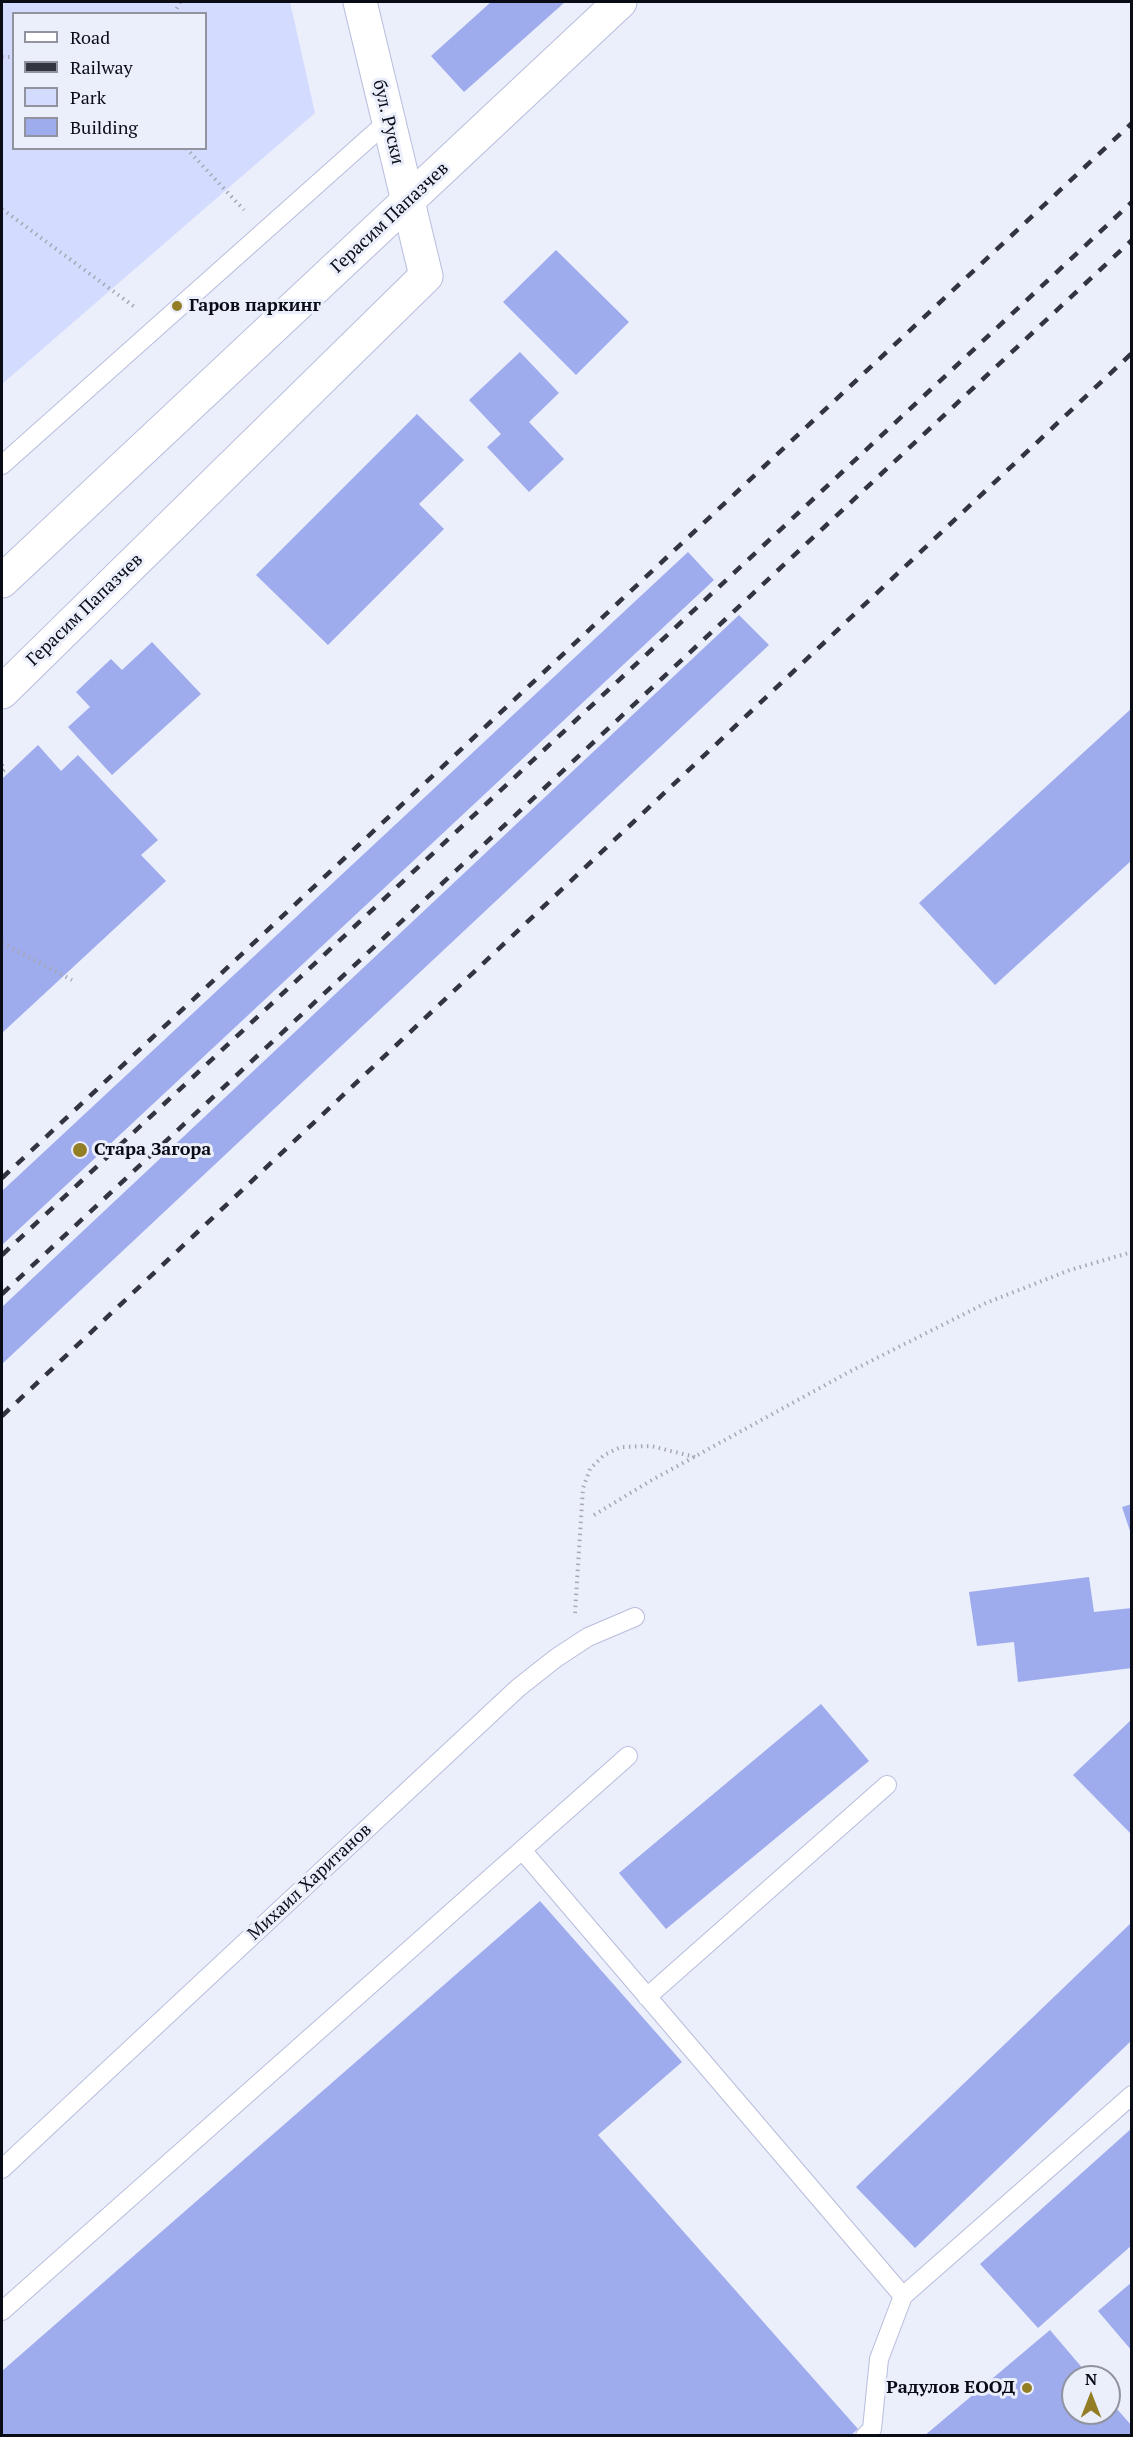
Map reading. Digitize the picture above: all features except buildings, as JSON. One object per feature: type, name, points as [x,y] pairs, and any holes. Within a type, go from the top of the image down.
[{"type":"street","name":"бул. Руски","points":[[360,2],[426,276]]},
{"type":"street","name":"Герасим Папазчев","points":[[2,581],[620,2]]},
{"type":"street","name":"Герасим Папазчев","points":[[2,692],[426,276]]},
{"type":"lane","points":[[2,465],[388,121]]},
{"type":"lane","name":"Михаил Хаританов","points":[[2,2169],[518,1688],[588,1637],[635,1617]]},
{"type":"lane","points":[[2,2311],[628,1756]]},
{"type":"lane","points":[[647,1997],[887,1785]]},
{"type":"lane","points":[[522,1850],[903,2296]]},
{"type":"lane","points":[[865,2436],[872,2429],[879,2359],[903,2296],[1131,2095]]},
{"type":"path","points":[[188,150],[263,231]]},
{"type":"path","points":[[2,209],[158,325]]},
{"type":"path","points":[[2,765],[5,769],[2,772]]},
{"type":"path","points":[[2,943],[72,980]]},
{"type":"path","points":[[594,1515],[652,1480],[849,1372],[986,1303],[1070,1270],[1131,1251]]},
{"type":"path","points":[[572,1647],[583,1488],[590,1469],[604,1455],[621,1447],[651,1446],[696,1457]]},
{"type":"green space","points":[[2,2],[290,2],[315,113],[2,384]]},
{"type":"railway","points":[[2,1178],[1132,123]]},
{"type":"railway","points":[[2,1255],[1132,202]]},
{"type":"railway","points":[[2,1294],[1132,240]]},
{"type":"railway","points":[[2,1416],[1132,353]]},
{"type":"place","name":"Гаров паркинг","points":[[177,306]]},
{"type":"place","name":"Стара Загора","points":[[80,1150]]},
{"type":"place","name":"Радулов ЕООД","points":[[1027,2388]]}]
